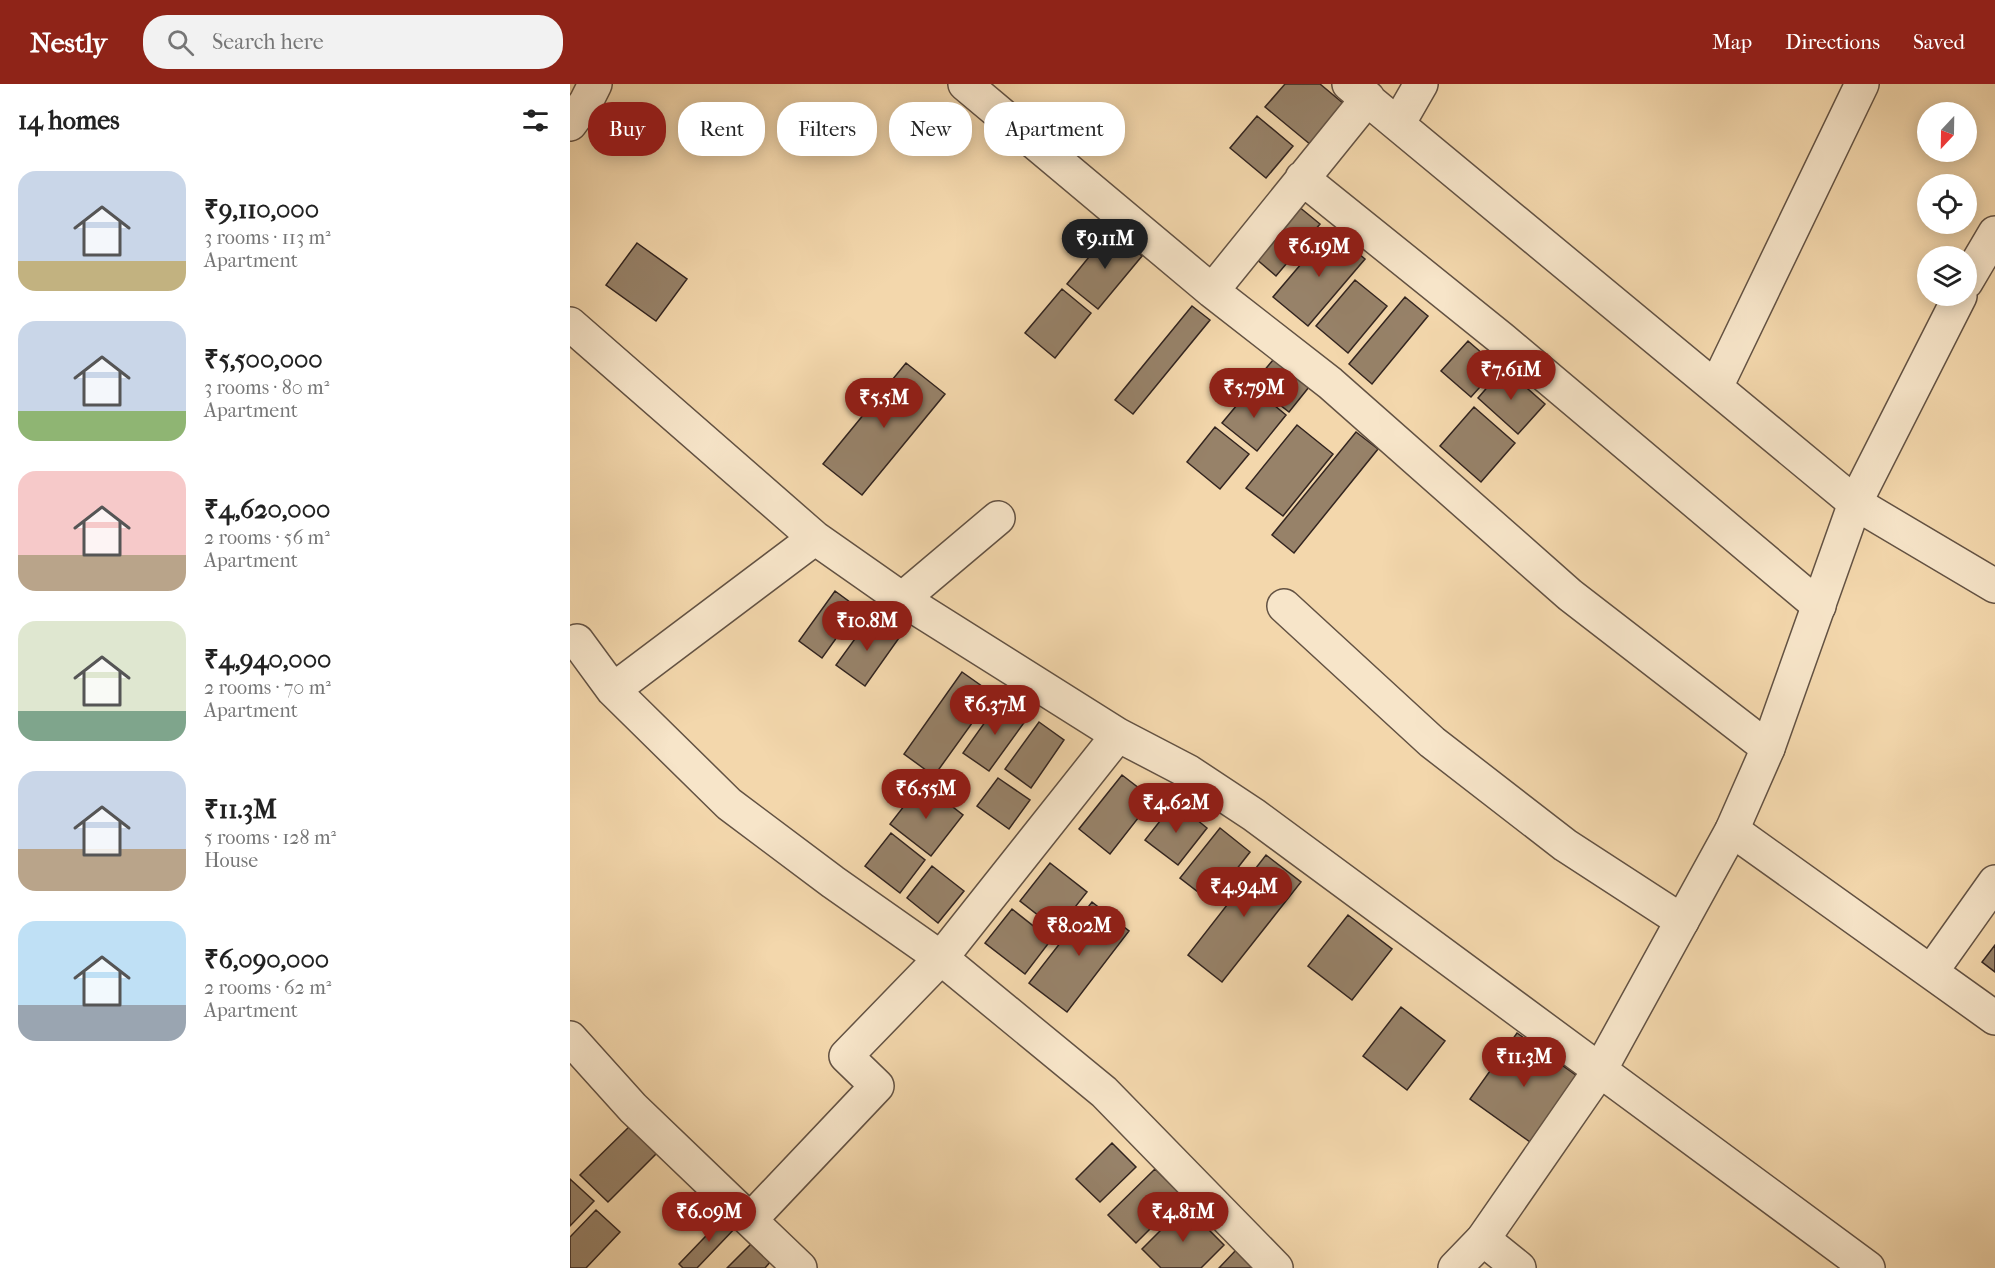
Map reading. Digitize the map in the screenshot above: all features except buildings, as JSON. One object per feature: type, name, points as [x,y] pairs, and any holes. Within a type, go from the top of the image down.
[{"type":"street","points":[[570,124],[586,102],[595,84]]},
{"type":"street","points":[[965,84],[1212,291],[1330,383],[1570,595],[1768,748]]},
{"type":"street","points":[[1398,123],[1421,84]]},
{"type":"street","points":[[1716,387],[1862,84]]},
{"type":"street","points":[[1212,291],[1302,178],[1358,91],[1855,503],[1995,586]]},
{"type":"street","points":[[1302,178],[1503,339],[1819,606]]},
{"type":"street","points":[[1977,263],[1995,233]]},
{"type":"street","points":[[1455,1268],[1483,1239],[1600,1070],[1732,830],[1768,748],[1855,503],[1955,306]]},
{"type":"street","points":[[570,324],[815,538],[902,599],[1118,735],[1189,772],[1254,815],[1868,1268]]},
{"type":"street","points":[[902,599],[998,518]]},
{"type":"street","points":[[613,690],[815,538]]},
{"type":"street","points":[[1284,606],[1432,742],[1565,845],[1682,921]]},
{"type":"street","points":[[577,641],[613,690],[729,804],[833,882],[941,958],[1104,1092],[1276,1268]]},
{"type":"street","points":[[751,1220],[877,1086],[846,1056],[941,958],[1118,735]]},
{"type":"street","points":[[1732,830],[1995,1018]]},
{"type":"street","points":[[1931,972],[1995,882]]},
{"type":"street","points":[[570,1038],[633,1108],[800,1268]]},
{"type":"street","points":[[1483,1239],[1519,1268]]}]
